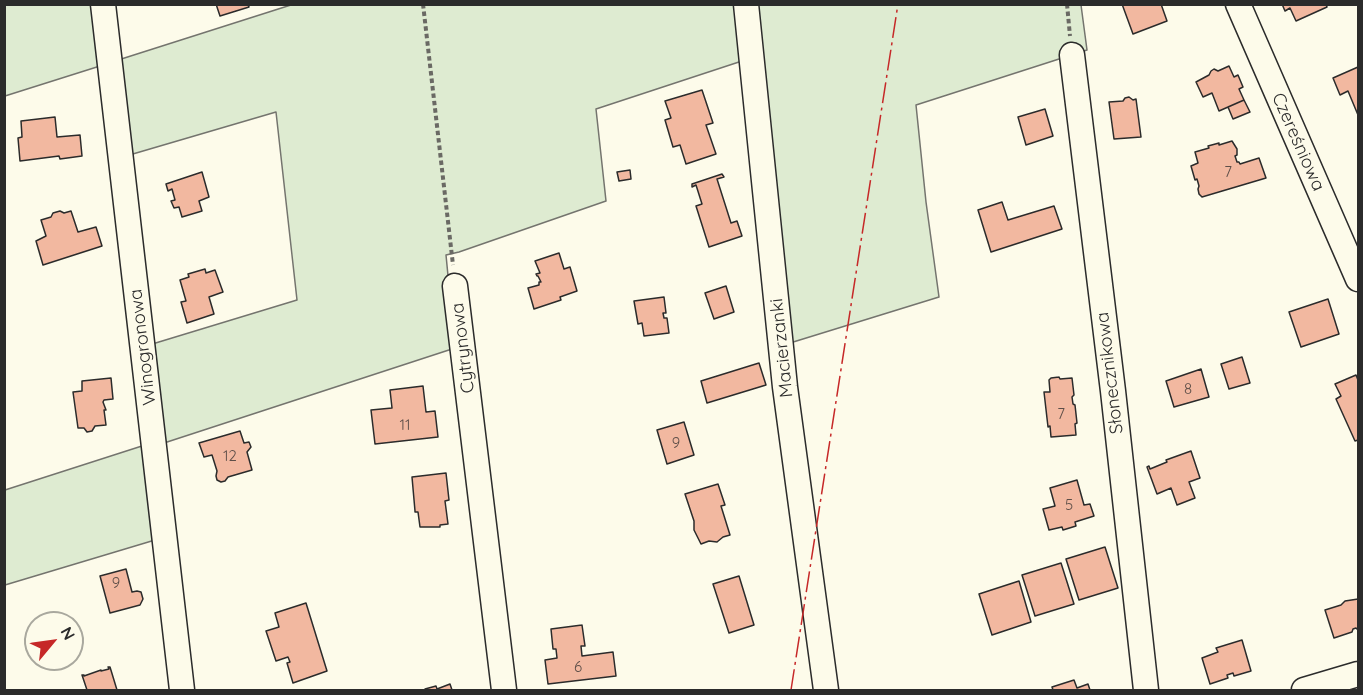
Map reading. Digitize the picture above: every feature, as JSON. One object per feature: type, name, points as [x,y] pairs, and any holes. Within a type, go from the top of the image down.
[{"type":"street","name":"Winogronowa","points":[[103,4],[182,690]]},
{"type":"street","name":"Macierzanki","points":[[746,4],[785,387],[826,690]]},
{"type":"street","name":"Czereśniowa","points":[[1238,4],[1350,237],[1359,279]]},
{"type":"street","name":"Słonecznikowa","points":[[1072,55],[1113,391],[1146,690]]},
{"type":"street","name":"Cytrynowa","points":[[455,286],[504,690]]},
{"type":"street","points":[[1304,690],[1359,674]]},
{"type":"path","name":"Cytrynowa","points":[[423,4],[455,286]]},
{"type":"path","points":[[1067,4],[1072,55]]},
{"type":"green space","points":[[294,4],[738,5],[745,60],[596,109],[606,201],[446,255],[455,348],[161,444],[149,345],[297,300],[276,112],[126,156],[115,61]]},
{"type":"green space","points":[[5,5],[95,5],[100,66],[5,96]]},
{"type":"green space","points":[[752,5],[1081,5],[1087,50],[916,105],[939,297],[790,343]]},
{"type":"green space","points":[[145,445],[155,540],[5,585],[5,490]]},
{"type":"building","points":[[216,4],[248,4],[249,7],[220,16]]},
{"type":"building","points":[[1122,4],[1161,4],[1167,21],[1133,34]]},
{"type":"building","points":[[1282,4],[1326,4],[1327,7],[1296,21],[1290,8],[1285,11]]},
{"type":"building","points":[[1229,66],[1234,77],[1238,75],[1243,87],[1239,89],[1244,100],[1219,111],[1212,93],[1203,97],[1196,82],[1209,75],[1214,69],[1218,71]]},
{"type":"building","points":[[1358,67],[1358,115],[1348,91],[1340,95],[1333,78]]},
{"type":"building","points":[[702,90],[713,123],[706,125],[716,154],[686,164],[680,145],[673,147],[665,120],[671,118],[665,101]]},
{"type":"building","points":[[1129,97],[1136,99],[1141,137],[1114,139],[1109,102],[1123,101]]},
{"type":"building","points":[[1244,100],[1250,112],[1233,119],[1228,107]]},
{"type":"building","points":[[1045,109],[1053,136],[1026,145],[1018,117]]},
{"type":"building","points":[[55,117],[57,137],[80,135],[82,156],[60,159],[59,156],[20,161],[18,138],[22,137],[21,121]]},
{"type":"building","points":[[1232,141],[1237,149],[1235,156],[1237,162],[1240,164],[1259,158],[1266,178],[1202,197],[1199,194],[1197,179],[1195,180],[1191,166],[1198,163],[1195,152],[1209,148],[1208,146]]},
{"type":"building","points":[[630,170],[631,179],[619,181],[617,172]]},
{"type":"building","points":[[202,172],[209,197],[199,201],[202,211],[182,217],[179,207],[174,208],[171,201],[175,200],[172,189],[168,191],[166,184]]},
{"type":"building","points":[[722,174],[724,177],[717,179],[731,223],[737,221],[742,236],[709,247],[696,206],[702,204],[696,185],[692,187],[692,184]]},
{"type":"building","points":[[1002,202],[1008,220],[1054,206],[1062,229],[991,252],[978,210]]},
{"type":"building","points":[[60,211],[64,213],[71,211],[78,232],[96,227],[102,246],[43,265],[36,241],[46,236],[41,220]]},
{"type":"building","points":[[559,253],[564,269],[570,267],[577,291],[560,297],[561,300],[534,309],[528,288],[539,285],[541,282],[536,274],[540,273],[535,261]]},
{"type":"building","points":[[205,269],[206,273],[215,270],[223,292],[209,297],[214,314],[187,323],[181,302],[186,301],[180,280],[189,277],[188,274]]},
{"type":"building","points":[[726,286],[734,312],[714,319],[705,293]]},
{"type":"building","points":[[664,297],[666,313],[663,313],[664,318],[667,318],[669,333],[644,336],[642,323],[638,324],[634,301]]},
{"type":"building","points":[[1328,299],[1339,334],[1301,347],[1289,312]]},
{"type":"building","points":[[1242,357],[1250,383],[1229,389],[1221,364]]},
{"type":"building","points":[[759,363],[766,385],[707,403],[701,381]]},
{"type":"building","points":[[1201,369],[1209,397],[1174,407],[1166,381]]},
{"type":"building","points":[[1356,375],[1358,380],[1358,440],[1355,441],[1336,399],[1341,396],[1335,384]]},
{"type":"building","points":[[1059,377],[1060,379],[1072,378],[1074,395],[1072,397],[1077,423],[1075,424],[1076,435],[1051,437],[1044,392],[1050,392],[1049,380],[1051,378]]},
{"type":"building","points":[[111,378],[113,399],[103,402],[106,410],[104,410],[106,425],[95,426],[92,431],[87,432],[84,428],[78,428],[73,392],[82,391],[82,381]]},
{"type":"building","points":[[423,386],[426,412],[435,411],[438,437],[375,444],[371,410],[392,408],[390,390]]},
{"type":"building","points":[[684,422],[694,455],[667,464],[657,430]]},
{"type":"building","points":[[240,431],[244,443],[249,442],[251,447],[247,452],[252,470],[228,477],[221,482],[217,480],[212,455],[204,457],[199,443]]},
{"type":"building","points":[[1191,451],[1200,478],[1189,482],[1195,498],[1177,505],[1171,488],[1157,494],[1147,467],[1149,466],[1150,469],[1167,462],[1166,460]]},
{"type":"building","points":[[446,473],[449,500],[445,501],[448,524],[440,525],[440,527],[420,527],[418,512],[415,512],[412,477]]},
{"type":"building","points":[[1077,480],[1084,505],[1090,504],[1094,516],[1075,522],[1076,526],[1063,530],[1062,527],[1049,530],[1043,509],[1055,506],[1050,488]]},
{"type":"building","points":[[718,484],[725,505],[721,506],[730,535],[717,542],[709,541],[701,544],[694,530],[694,521],[685,494]]},
{"type":"building","points":[[1105,547],[1118,588],[1079,600],[1066,559]]},
{"type":"building","points":[[1061,563],[1074,604],[1035,616],[1022,575]]},
{"type":"building","points":[[126,569],[132,592],[141,592],[143,599],[140,605],[110,613],[100,576]]},
{"type":"building","points":[[739,576],[754,625],[729,633],[713,584]]},
{"type":"building","points":[[1019,581],[1031,622],[992,635],[979,594]]},
{"type":"building","points":[[1358,599],[1358,630],[1353,629],[1352,632],[1334,638],[1325,610],[1341,605],[1345,601]]},
{"type":"building","points":[[306,603],[327,671],[293,683],[287,663],[290,662],[288,657],[276,661],[266,631],[279,627],[275,613]]},
{"type":"building","points":[[582,625],[585,646],[581,646],[582,656],[613,652],[616,676],[548,684],[545,660],[557,658],[556,649],[553,649],[551,629]]},
{"type":"building","points":[[1242,640],[1251,671],[1234,676],[1233,673],[1227,675],[1228,678],[1210,684],[1202,658],[1218,652],[1216,648]]},
{"type":"building","points":[[110,667],[117,690],[87,690],[82,675],[109,669]]},
{"type":"building","points":[[1074,680],[1077,688],[1088,684],[1090,690],[1053,690],[1052,687]]},
{"type":"building","points":[[450,684],[452,690],[425,689],[436,686],[437,689]]},
{"type":"power","points":[[791,690],[898,4]]}]
